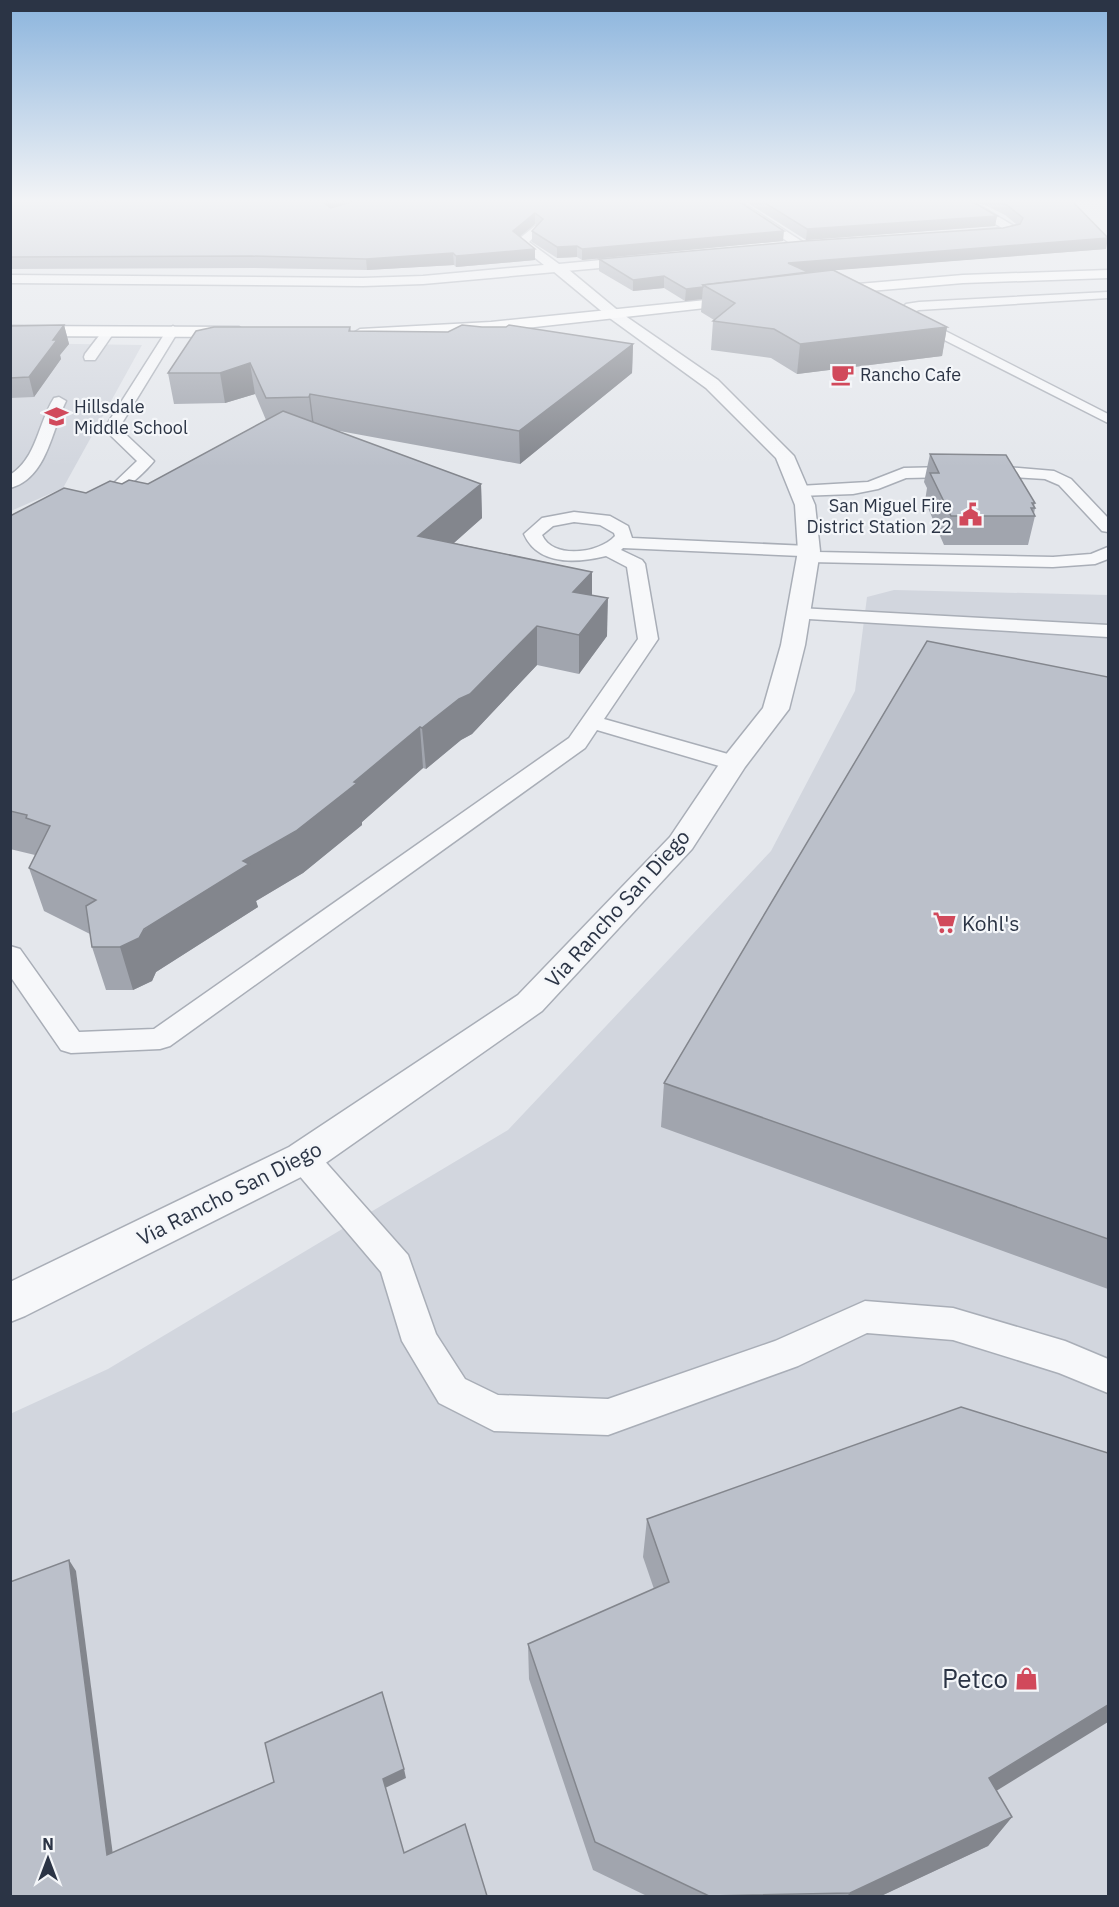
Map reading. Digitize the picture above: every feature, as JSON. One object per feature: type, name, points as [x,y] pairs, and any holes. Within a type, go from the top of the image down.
[{"type":"main road","points":[[805,293],[849,289]]},
{"type":"main road","points":[[346,333],[491,327],[616,316],[758,298]]},
{"type":"main road","points":[[10,331],[254,332]]},
{"type":"street","name":"Via Rancho San Diego","points":[[10,1303],[303,1158],[530,1004],[681,843],[734,763],[776,709],[799,614],[809,554],[805,505],[785,456],[712,384],[616,316],[583,289]]},
{"type":"lane","points":[[911,289],[936,304]]},
{"type":"lane","points":[[952,289],[972,302]]},
{"type":"lane","points":[[1108,295],[936,304],[910,307],[904,310],[904,315],[1108,419]]},
{"type":"lane","points":[[81,503],[122,485],[146,461],[111,429],[173,330]]},
{"type":"lane","points":[[90,357],[109,331]]},
{"type":"lane","points":[[10,483],[23,476],[38,459],[50,417],[59,401]]},
{"type":"lane","points":[[799,491],[872,486],[904,473],[994,471],[1048,474],[1065,482],[1108,527]]},
{"type":"lane","points":[[10,956],[71,1043],[160,1039],[577,743],[648,639],[636,564],[615,547],[1053,562],[1095,559],[1108,552]]},
{"type":"lane","points":[[799,614],[1108,631]]},
{"type":"lane","points":[[591,722],[734,763]]},
{"type":"lane","points":[[303,1158],[396,1265],[420,1341],[453,1391],[494,1413],[608,1417],[785,1354],[865,1317],[953,1324],[1065,1358],[1108,1376]]},
{"type":"shaded area","name":"Hillsdale Middle School","points":[[11,343],[142,345],[63,488],[11,511]]},
{"type":"shaded area","points":[[894,590],[1108,595],[1108,1896],[11,1896],[10,1414],[108,1369],[508,1130],[771,851],[855,691],[867,597]]},
{"type":"building","points":[[710,289],[871,289],[947,327],[800,344],[774,329],[713,321],[735,303]]},
{"type":"building","points":[[64,325],[53,340],[57,340],[29,377],[10,378],[10,326]]},
{"type":"building","points":[[462,325],[506,327],[509,325],[633,344],[519,431],[310,394],[309,397],[266,398],[250,363],[220,373],[168,373],[196,331],[214,327],[350,327],[349,331],[448,332]]},
{"type":"building","points":[[283,411],[481,484],[418,536],[592,572],[573,592],[608,598],[579,635],[537,626],[470,694],[459,699],[422,728],[420,727],[354,782],[357,783],[296,831],[243,861],[249,864],[144,929],[139,938],[120,947],[92,947],[86,906],[96,900],[29,868],[50,826],[26,818],[27,815],[10,811],[10,516],[64,488],[86,493],[110,481],[122,484],[129,480],[148,484]]},
{"type":"building","points":[[930,454],[1006,455],[1035,503],[1032,503],[1035,508],[1031,508],[1035,516],[951,516],[930,473],[939,473]]},
{"type":"building","name":"Kohl's","points":[[927,641],[1108,677],[1108,1239],[664,1083]]},
{"type":"building","points":[[961,1407],[1108,1453],[1108,1705],[989,1778],[1012,1817],[850,1893],[709,1896],[595,1842],[528,1644],[669,1582],[647,1519]]},
{"type":"building","points":[[69,1560],[107,1855],[274,1782],[265,1743],[382,1692],[404,1769],[383,1779],[404,1853],[465,1824],[487,1896],[10,1896],[10,1582]]},
{"type":"place","name":"Rancho Cafe","points":[[842,374]]},
{"type":"place","name":"Hillsdale Middle School","points":[[56,416]]},
{"type":"place","name":"San Miguel Fire District Station 22","points":[[970,515]]},
{"type":"place","name":"Kohl's","points":[[944,923]]},
{"type":"place","name":"Petco","points":[[1026,1678]]}]
